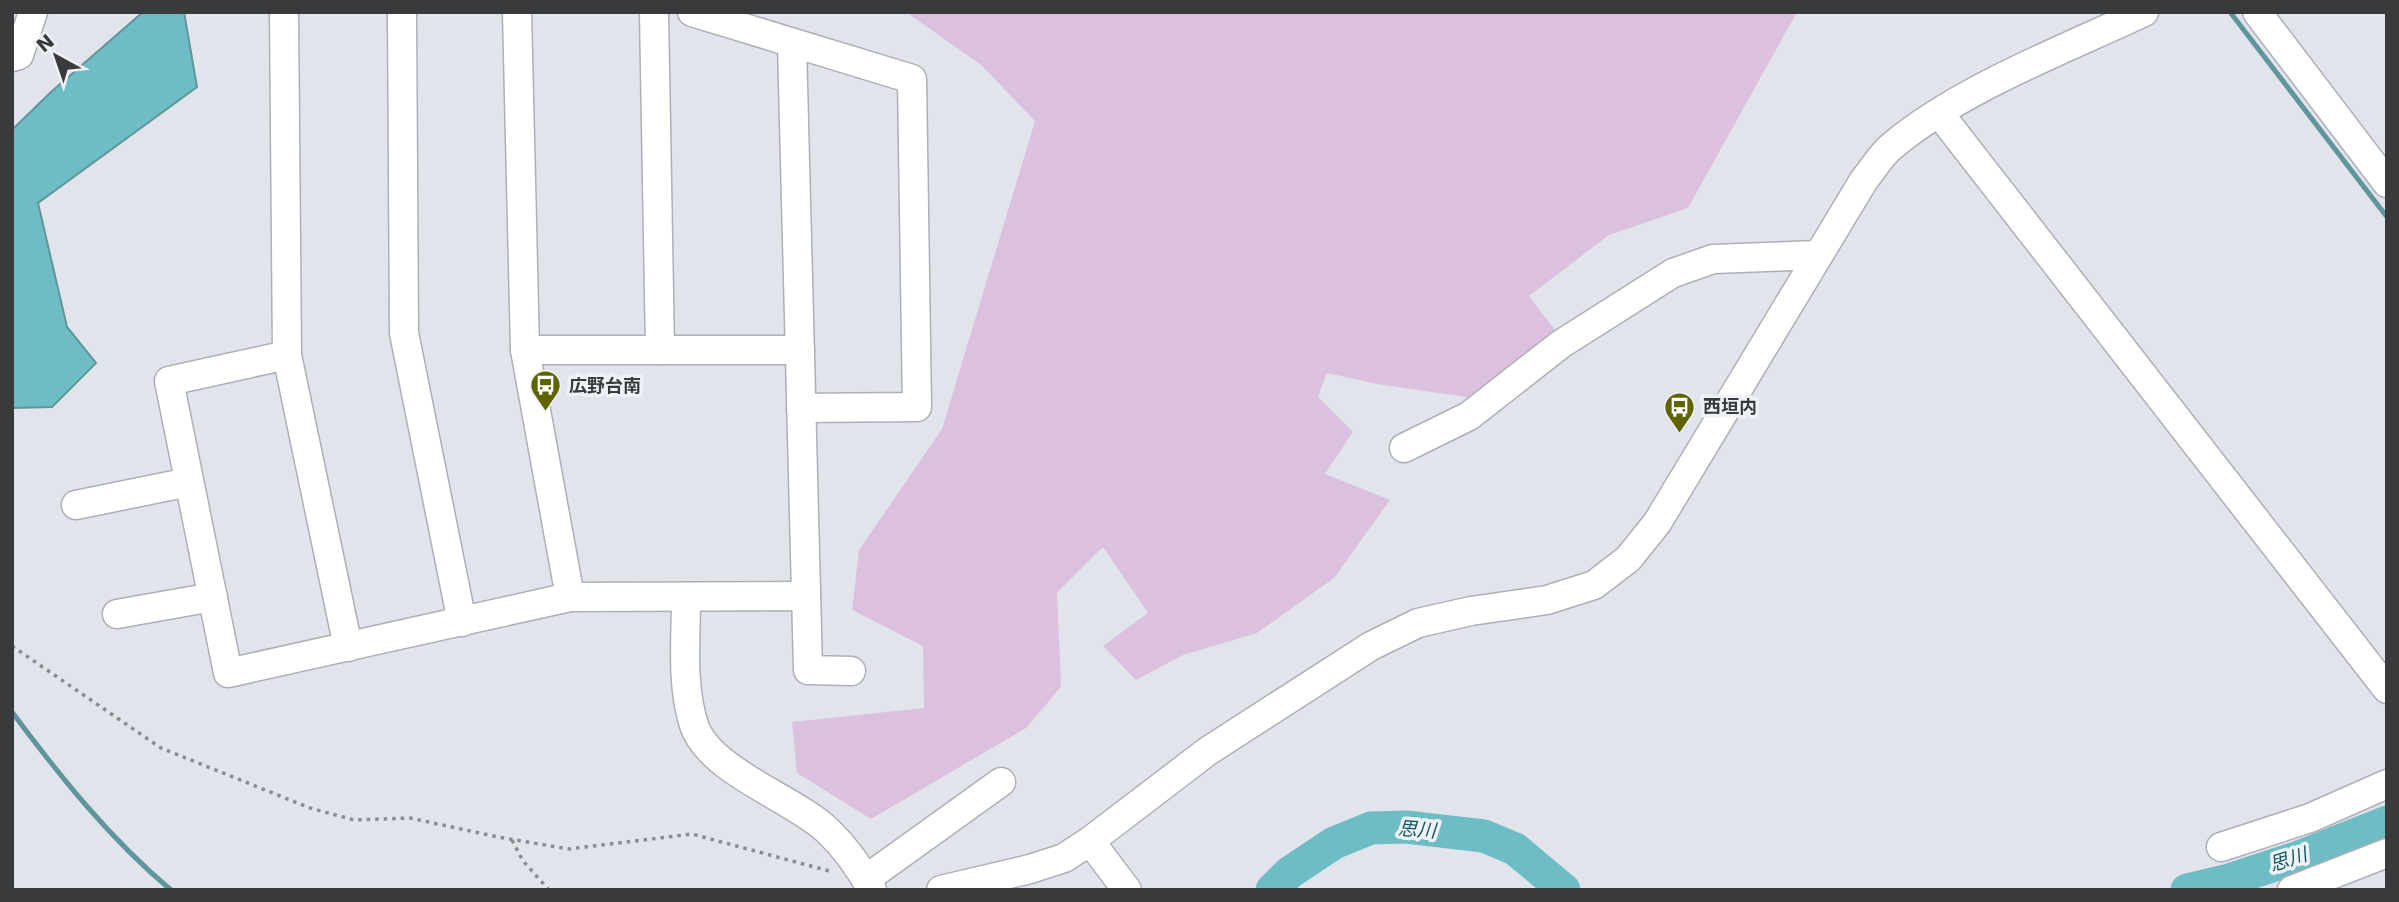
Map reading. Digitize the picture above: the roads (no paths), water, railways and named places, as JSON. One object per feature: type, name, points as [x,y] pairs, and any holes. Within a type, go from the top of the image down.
[{"type":"street","points":[[12,57],[19,55],[33,12]]},
{"type":"street","points":[[284,12],[287,355],[348,647]]},
{"type":"street","points":[[402,12],[404,333],[463,621]]},
{"type":"street","points":[[517,12],[525,350],[570,597]]},
{"type":"street","points":[[654,12],[660,350]]},
{"type":"street","points":[[692,12],[912,79],[917,407],[801,408]]},
{"type":"street","points":[[941,890],[1064,858],[1208,751],[1371,646],[1418,623],[1471,611],[1547,600],[1594,585],[1628,559],[1657,523],[1864,180],[1890,148],[1939,113],[1981,88],[2144,12]]},
{"type":"street","points":[[2257,12],[2387,183]]},
{"type":"street","points":[[792,44],[808,670],[851,671]]},
{"type":"street","points":[[1939,113],[2387,689]]},
{"type":"street","points":[[1404,448],[1469,416],[1561,344],[1673,273],[1713,259],[1818,255]]},
{"type":"street","points":[[525,350],[800,350]]},
{"type":"street","points":[[287,355],[169,381],[228,673],[570,597],[806,596]]},
{"type":"street","points":[[76,505],[189,482]]},
{"type":"street","points":[[117,614],[213,597]]},
{"type":"street","points":[[685,597],[687,692],[695,728],[716,757],[826,828],[857,863],[869,884],[1000,782]]},
{"type":"street","points":[[2221,847],[2310,818],[2387,784]]},
{"type":"street","points":[[1090,841],[1127,890]]},
{"type":"street","points":[[2292,890],[2387,853]]},
{"type":"water","points":[[143,12],[184,12],[197,87],[38,203],[67,327],[96,363],[52,407],[12,408],[12,130],[51,92]]},
{"type":"waterway","points":[[2230,12],[2387,217]]},
{"type":"waterway","points":[[12,712],[86,805],[127,850],[171,890]]},
{"type":"waterway","name":"思川","points":[[2187,890],[2229,880],[2296,858],[2387,822]]},
{"type":"waterway","name":"思川","points":[[1272,890],[1289,873],[1334,843],[1371,828],[1406,827],[1484,836],[1515,849],[1564,890]]},
{"type":"place","name":"広野台南","points":[[546,413]]},
{"type":"place","name":"西垣内","points":[[1680,434]]}]
